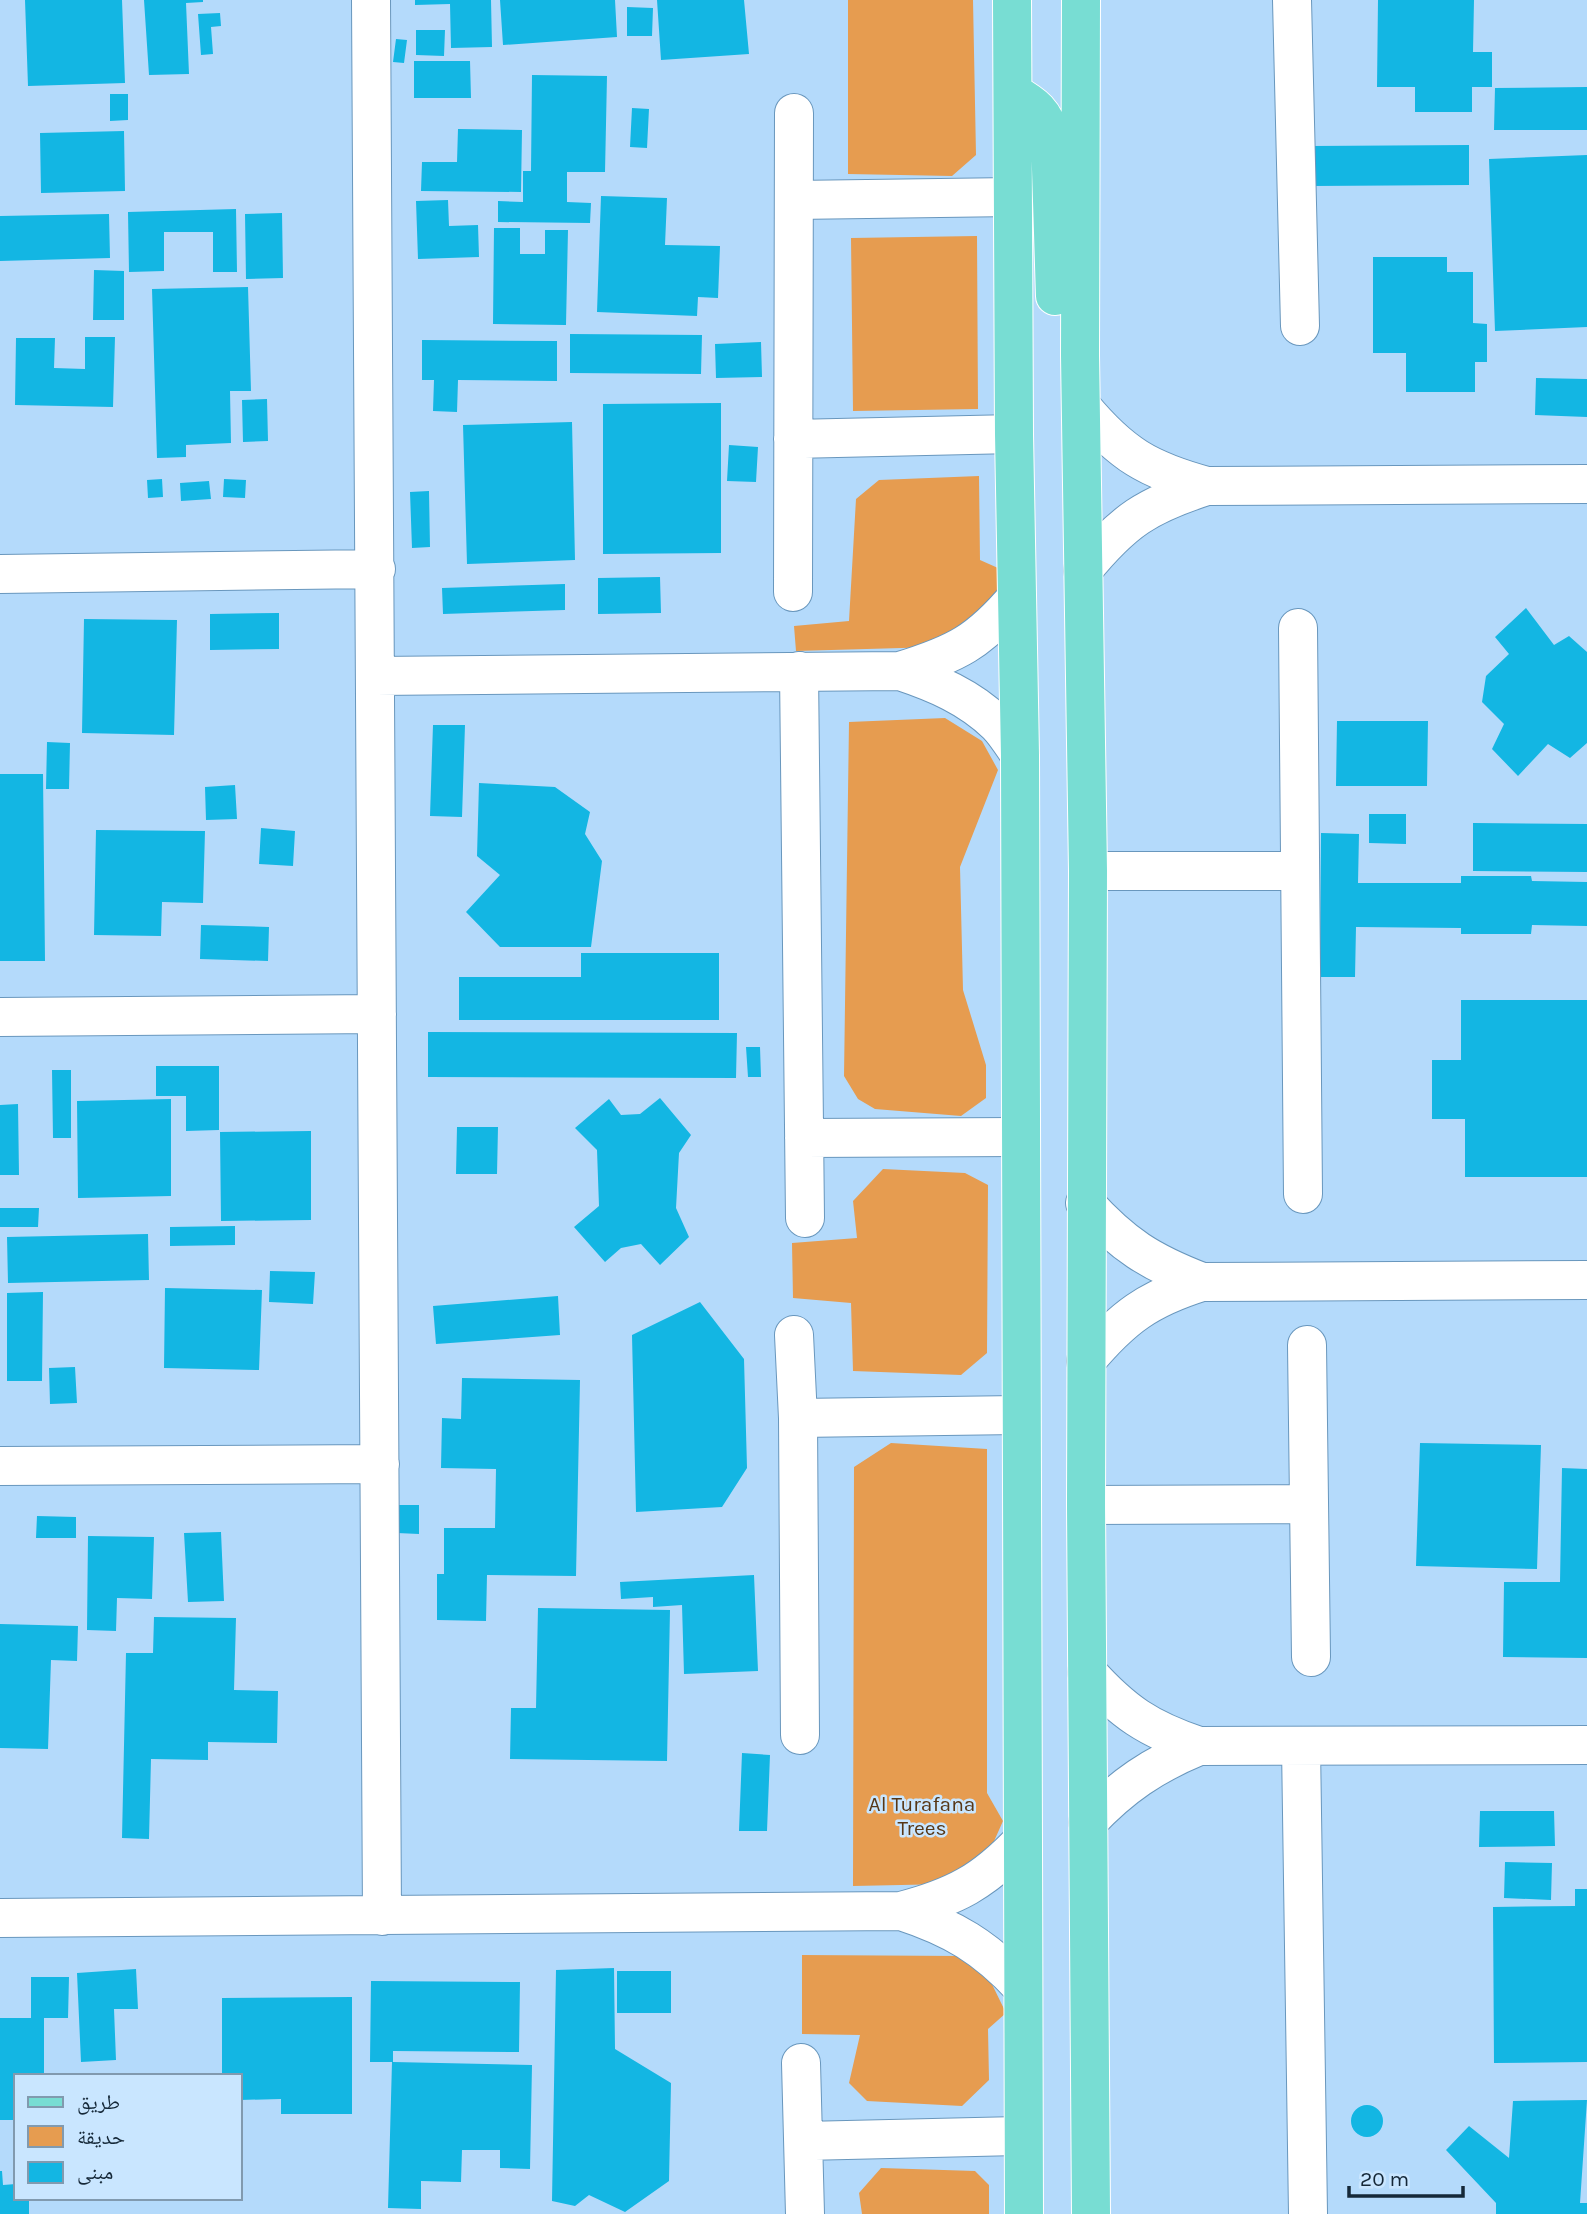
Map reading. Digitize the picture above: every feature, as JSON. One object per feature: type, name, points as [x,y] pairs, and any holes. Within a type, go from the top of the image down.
[{"type":"main road","points":[[1012,0],[1014,435],[1020,755],[1024,2214]]},
{"type":"main road","points":[[1088,8],[1080,355],[1088,871],[1085,1203],[1091,2214]]},
{"type":"main road","points":[[1013,93],[1033,104],[1048,124],[1051,136],[1055,299],[1069,338],[1080,355]]},
{"type":"street","points":[[371,0],[383,1916]]},
{"type":"street","points":[[1292,0],[1300,326]]},
{"type":"street","points":[[793,592],[794,113]]},
{"type":"street","points":[[794,201],[1013,197]]},
{"type":"street","points":[[1082,407],[1106,436],[1136,458],[1170,476],[1207,486],[1587,484]]},
{"type":"street","points":[[793,439],[1014,435]]},
{"type":"street","points":[[1083,570],[1107,540],[1137,516],[1171,497],[1207,486]]},
{"type":"street","points":[[0,574],[376,569]]},
{"type":"street","points":[[376,676],[900,671],[935,660],[967,645],[995,623],[1017,597]]},
{"type":"street","points":[[1298,628],[1303,1194]]},
{"type":"street","points":[[799,671],[805,1218]]},
{"type":"street","points":[[900,671],[936,683],[969,701],[998,725],[1020,755]]},
{"type":"street","points":[[1088,871],[1300,872]]},
{"type":"street","points":[[0,1017],[377,1014]]},
{"type":"street","points":[[804,1138],[1020,1137]]},
{"type":"street","points":[[1085,1203],[1109,1229],[1137,1252],[1168,1269],[1202,1282]]},
{"type":"street","points":[[1086,1361],[1109,1333],[1137,1310],[1168,1293],[1202,1282],[1587,1280]]},
{"type":"street","points":[[794,1335],[798,1418],[800,1735]]},
{"type":"street","points":[[1307,1345],[1311,1657]]},
{"type":"street","points":[[798,1418],[1021,1415]]},
{"type":"street","points":[[0,1466],[380,1464]]},
{"type":"street","points":[[1086,1505],[1309,1504]]},
{"type":"street","points":[[1087,1672],[1109,1698],[1136,1719],[1166,1735],[1199,1746],[1587,1745]]},
{"type":"street","points":[[1088,1822],[1111,1798],[1138,1777],[1167,1759],[1199,1746]]},
{"type":"street","points":[[1301,1746],[1308,2214]]},
{"type":"street","points":[[0,1918],[901,1911],[935,1902],[968,1887],[997,1866],[1021,1841]]},
{"type":"street","points":[[901,1911],[936,1922],[969,1939],[998,1961],[1023,1987]]},
{"type":"street","points":[[801,2063],[805,2214]]},
{"type":"street","points":[[804,2141],[1023,2136]]},
{"type":"green space","points":[[848,0],[973,0],[976,155],[952,176],[848,174]]},
{"type":"green space","points":[[977,236],[978,409],[853,411],[851,238]]},
{"type":"green space","points":[[979,476],[980,560],[998,568],[1000,594],[937,647],[796,651],[794,626],[849,621],[856,499],[879,480]]},
{"type":"green space","points":[[945,718],[982,741],[998,770],[960,867],[963,990],[986,1065],[986,1098],[961,1116],[875,1109],[858,1099],[844,1076],[849,722]]},
{"type":"green space","points":[[883,1169],[965,1173],[988,1185],[987,1353],[961,1375],[853,1371],[851,1303],[793,1298],[792,1243],[857,1238],[853,1201]]},
{"type":"green space","name":"Al Turafana Trees","points":[[891,1443],[987,1449],[987,1793],[1003,1821],[987,1857],[949,1884],[853,1886],[854,1467]]},
{"type":"green space","points":[[802,1955],[960,1956],[988,1976],[1006,2013],[988,2029],[989,2080],[962,2106],[867,2101],[849,2083],[860,2035],[802,2034]]},
{"type":"green space","points":[[881,2168],[975,2171],[989,2185],[989,2214],[862,2214],[859,2193]]},
{"type":"building","points":[[25,0],[122,0],[125,83],[28,86]]},
{"type":"building","points":[[144,0],[203,0],[186,3],[189,74],[149,75]]},
{"type":"building","points":[[415,0],[491,0],[492,47],[451,48],[450,4],[415,5]]},
{"type":"building","points":[[500,0],[615,0],[617,37],[503,45]]},
{"type":"building","points":[[657,0],[744,0],[749,54],[661,60]]},
{"type":"building","points":[[1378,0],[1474,0],[1473,52],[1492,52],[1492,87],[1472,87],[1472,112],[1415,112],[1415,87],[1377,87]]},
{"type":"building","points":[[627,7],[653,8],[652,36],[627,36]]},
{"type":"building","points":[[220,13],[221,26],[211,27],[213,54],[201,55],[198,14]]},
{"type":"building","points":[[416,30],[445,30],[444,56],[416,55]]},
{"type":"building","points":[[396,39],[407,40],[404,63],[393,62]]},
{"type":"building","points":[[414,61],[470,61],[471,98],[414,98]]},
{"type":"building","points":[[532,75],[607,76],[605,172],[567,172],[567,202],[591,203],[590,223],[498,222],[498,201],[523,202],[523,171],[531,171]]},
{"type":"building","points":[[1587,87],[1587,130],[1494,130],[1495,88]]},
{"type":"building","points":[[110,94],[128,94],[128,120],[110,121]]},
{"type":"building","points":[[632,108],[649,109],[647,148],[630,147]]},
{"type":"building","points":[[458,129],[522,130],[521,192],[421,191],[422,162],[457,162]]},
{"type":"building","points":[[124,131],[125,191],[41,193],[40,133]]},
{"type":"building","points":[[1469,145],[1469,185],[1312,186],[1312,146]]},
{"type":"building","points":[[1587,155],[1587,327],[1495,331],[1489,159]]},
{"type":"building","points":[[601,196],[667,198],[665,245],[720,246],[718,298],[698,297],[697,316],[597,312]]},
{"type":"building","points":[[448,200],[449,226],[478,225],[479,257],[418,259],[416,201]]},
{"type":"building","points":[[236,209],[237,272],[213,272],[213,232],[164,232],[164,271],[129,272],[128,212]]},
{"type":"building","points":[[282,213],[283,278],[246,279],[245,214]]},
{"type":"building","points":[[109,214],[110,258],[0,261],[0,216]]},
{"type":"building","points":[[494,228],[520,228],[520,254],[545,254],[545,230],[568,230],[566,325],[493,324]]},
{"type":"building","points":[[1373,257],[1447,257],[1447,272],[1473,272],[1473,323],[1487,324],[1487,362],[1475,362],[1475,392],[1406,392],[1406,353],[1373,353]]},
{"type":"building","points":[[94,270],[124,271],[124,320],[93,320]]},
{"type":"building","points":[[248,287],[251,391],[230,391],[231,443],[186,445],[186,457],[157,458],[152,289]]},
{"type":"building","points":[[570,334],[702,335],[701,374],[570,373]]},
{"type":"building","points":[[85,337],[115,337],[113,407],[15,405],[16,338],[55,338],[54,368],[85,369]]},
{"type":"building","points":[[422,340],[557,341],[557,381],[458,380],[457,412],[433,411],[434,380],[422,380]]},
{"type":"building","points":[[761,342],[762,377],[716,378],[715,344]]},
{"type":"building","points":[[1536,378],[1587,379],[1587,417],[1535,415]]},
{"type":"building","points":[[267,399],[268,441],[243,442],[242,400]]},
{"type":"building","points":[[721,403],[721,553],[603,554],[603,404]]},
{"type":"building","points":[[572,422],[575,560],[467,564],[463,425]]},
{"type":"building","points":[[729,445],[758,447],[756,482],[727,481]]},
{"type":"building","points":[[162,479],[163,497],[148,498],[147,480]]},
{"type":"building","points":[[224,479],[246,480],[245,498],[223,497]]},
{"type":"building","points":[[209,481],[211,499],[181,501],[180,483]]},
{"type":"building","points":[[429,491],[430,547],[412,548],[410,492]]},
{"type":"building","points":[[660,577],[661,613],[598,614],[598,578]]},
{"type":"building","points":[[565,584],[565,610],[443,614],[442,588]]},
{"type":"building","points":[[1526,608],[1554,645],[1569,636],[1587,652],[1587,743],[1570,758],[1548,744],[1518,776],[1492,749],[1504,724],[1482,702],[1486,676],[1509,654],[1495,637]]},
{"type":"building","points":[[279,613],[279,649],[210,650],[210,614]]},
{"type":"building","points":[[84,619],[177,620],[174,735],[82,733]]},
{"type":"building","points":[[1337,721],[1428,721],[1427,786],[1336,786]]},
{"type":"building","points":[[433,725],[465,725],[462,817],[430,816]]},
{"type":"building","points":[[47,742],[70,743],[69,789],[46,789]]},
{"type":"building","points":[[0,774],[43,774],[45,961],[0,961]]},
{"type":"building","points":[[479,783],[555,787],[590,812],[585,834],[602,861],[591,947],[500,947],[466,912],[500,875],[477,856]]},
{"type":"building","points":[[235,785],[237,819],[206,820],[205,787]]},
{"type":"building","points":[[1369,814],[1406,814],[1406,844],[1369,843]]},
{"type":"building","points":[[1473,823],[1587,824],[1587,872],[1473,871]]},
{"type":"building","points":[[261,828],[295,831],[293,866],[259,864]]},
{"type":"building","points":[[96,830],[205,831],[203,903],[162,902],[161,936],[94,935]]},
{"type":"building","points":[[1321,833],[1359,834],[1358,883],[1461,883],[1461,876],[1531,876],[1532,881],[1587,882],[1587,926],[1532,925],[1531,934],[1461,934],[1461,928],[1356,927],[1355,977],[1320,977]]},
{"type":"building","points":[[201,925],[269,927],[268,961],[200,959]]},
{"type":"building","points":[[581,953],[719,953],[719,1020],[459,1020],[459,977],[581,977]]},
{"type":"building","points":[[1461,1000],[1587,1000],[1587,1177],[1465,1177],[1465,1119],[1432,1119],[1432,1060],[1461,1060]]},
{"type":"building","points":[[428,1032],[737,1033],[736,1078],[428,1077]]},
{"type":"building","points":[[746,1047],[760,1047],[761,1077],[748,1077]]},
{"type":"building","points":[[156,1066],[219,1066],[219,1130],[186,1131],[186,1096],[156,1096]]},
{"type":"building","points":[[52,1070],[71,1070],[71,1138],[53,1138]]},
{"type":"building","points":[[660,1098],[691,1135],[679,1153],[676,1208],[689,1237],[660,1265],[641,1244],[621,1248],[605,1262],[574,1227],[599,1206],[597,1150],[575,1128],[609,1099],[621,1115],[640,1114]]},
{"type":"building","points":[[171,1099],[171,1196],[78,1198],[77,1101]]},
{"type":"building","points":[[18,1104],[19,1175],[0,1175],[0,1105]]},
{"type":"building","points":[[457,1127],[498,1127],[497,1174],[456,1174]]},
{"type":"building","points":[[311,1131],[311,1220],[221,1221],[220,1132]]},
{"type":"building","points":[[0,1208],[39,1208],[38,1227],[0,1227]]},
{"type":"building","points":[[235,1226],[235,1245],[170,1246],[170,1227]]},
{"type":"building","points":[[148,1234],[149,1280],[8,1283],[7,1237]]},
{"type":"building","points":[[270,1271],[315,1272],[313,1304],[269,1302]]},
{"type":"building","points":[[165,1288],[262,1290],[259,1370],[164,1368]]},
{"type":"building","points":[[43,1292],[42,1381],[7,1381],[7,1293]]},
{"type":"building","points":[[558,1296],[560,1335],[436,1344],[433,1306]]},
{"type":"building","points":[[700,1302],[744,1359],[747,1468],[722,1507],[636,1512],[632,1335]]},
{"type":"building","points":[[75,1367],[77,1403],[50,1404],[49,1368]]},
{"type":"building","points":[[462,1378],[580,1380],[576,1576],[487,1575],[486,1621],[437,1620],[437,1574],[444,1574],[444,1528],[495,1528],[496,1469],[441,1468],[442,1418],[461,1419]]},
{"type":"building","points":[[1420,1443],[1541,1445],[1537,1569],[1416,1566]]},
{"type":"building","points":[[1562,1468],[1587,1469],[1587,1658],[1503,1657],[1504,1582],[1560,1582]]},
{"type":"building","points":[[397,1505],[419,1505],[419,1534],[397,1533]]},
{"type":"building","points":[[37,1516],[76,1517],[76,1538],[36,1538]]},
{"type":"building","points":[[221,1532],[224,1601],[188,1602],[184,1533]]},
{"type":"building","points":[[88,1536],[154,1537],[152,1599],[117,1598],[116,1631],[87,1630]]},
{"type":"building","points":[[754,1575],[758,1671],[684,1674],[682,1605],[653,1607],[653,1597],[621,1599],[620,1582]]},
{"type":"building","points":[[538,1608],[670,1610],[667,1761],[510,1759],[511,1708],[536,1708]]},
{"type":"building","points":[[154,1617],[236,1618],[234,1690],[278,1691],[277,1743],[208,1742],[208,1760],[151,1759],[149,1839],[122,1838],[126,1653],[153,1653]]},
{"type":"building","points":[[0,1624],[78,1626],[77,1661],[51,1660],[48,1749],[0,1748]]},
{"type":"building","points":[[742,1753],[770,1755],[767,1831],[739,1831]]},
{"type":"building","points":[[1480,1811],[1554,1811],[1555,1846],[1479,1847]]},
{"type":"building","points":[[1505,1862],[1552,1863],[1551,1900],[1504,1898]]},
{"type":"building","points":[[1575,1889],[1587,1889],[1587,2062],[1494,2063],[1493,1907],[1575,1906]]},
{"type":"building","points":[[614,1968],[615,2049],[671,2083],[669,2181],[625,2212],[589,2195],[575,2206],[552,2201],[556,1970]]},
{"type":"building","points":[[136,1969],[138,2009],[114,2009],[116,2060],[81,2062],[77,1973]]},
{"type":"building","points":[[617,1971],[671,1971],[671,2013],[617,2013]]},
{"type":"building","points":[[31,1977],[69,1977],[68,2018],[44,2018],[44,2074],[14,2074],[14,2120],[0,2120],[0,2018],[31,2018]]},
{"type":"building","points":[[371,1981],[520,1982],[519,2052],[393,2051],[393,2062],[532,2065],[530,2169],[500,2168],[500,2150],[462,2150],[461,2182],[421,2181],[421,2209],[388,2208],[392,2062],[370,2062]]},
{"type":"building","points":[[352,1997],[352,2114],[281,2114],[281,2099],[242,2100],[242,2074],[222,2074],[222,1998]]},
{"type":"building","points":[[1587,2100],[1580,2203],[1587,2203],[1587,2214],[1496,2214],[1496,2203],[1446,2150],[1469,2126],[1509,2158],[1513,2101]]},
{"type":"building","points":[[1367,2105],[1378,2110],[1383,2121],[1378,2132],[1367,2137],[1356,2132],[1351,2121],[1356,2110]]},
{"type":"building","points":[[2,2171],[3,2185],[14,2184],[14,2200],[29,2200],[29,2214],[0,2214]]}]
